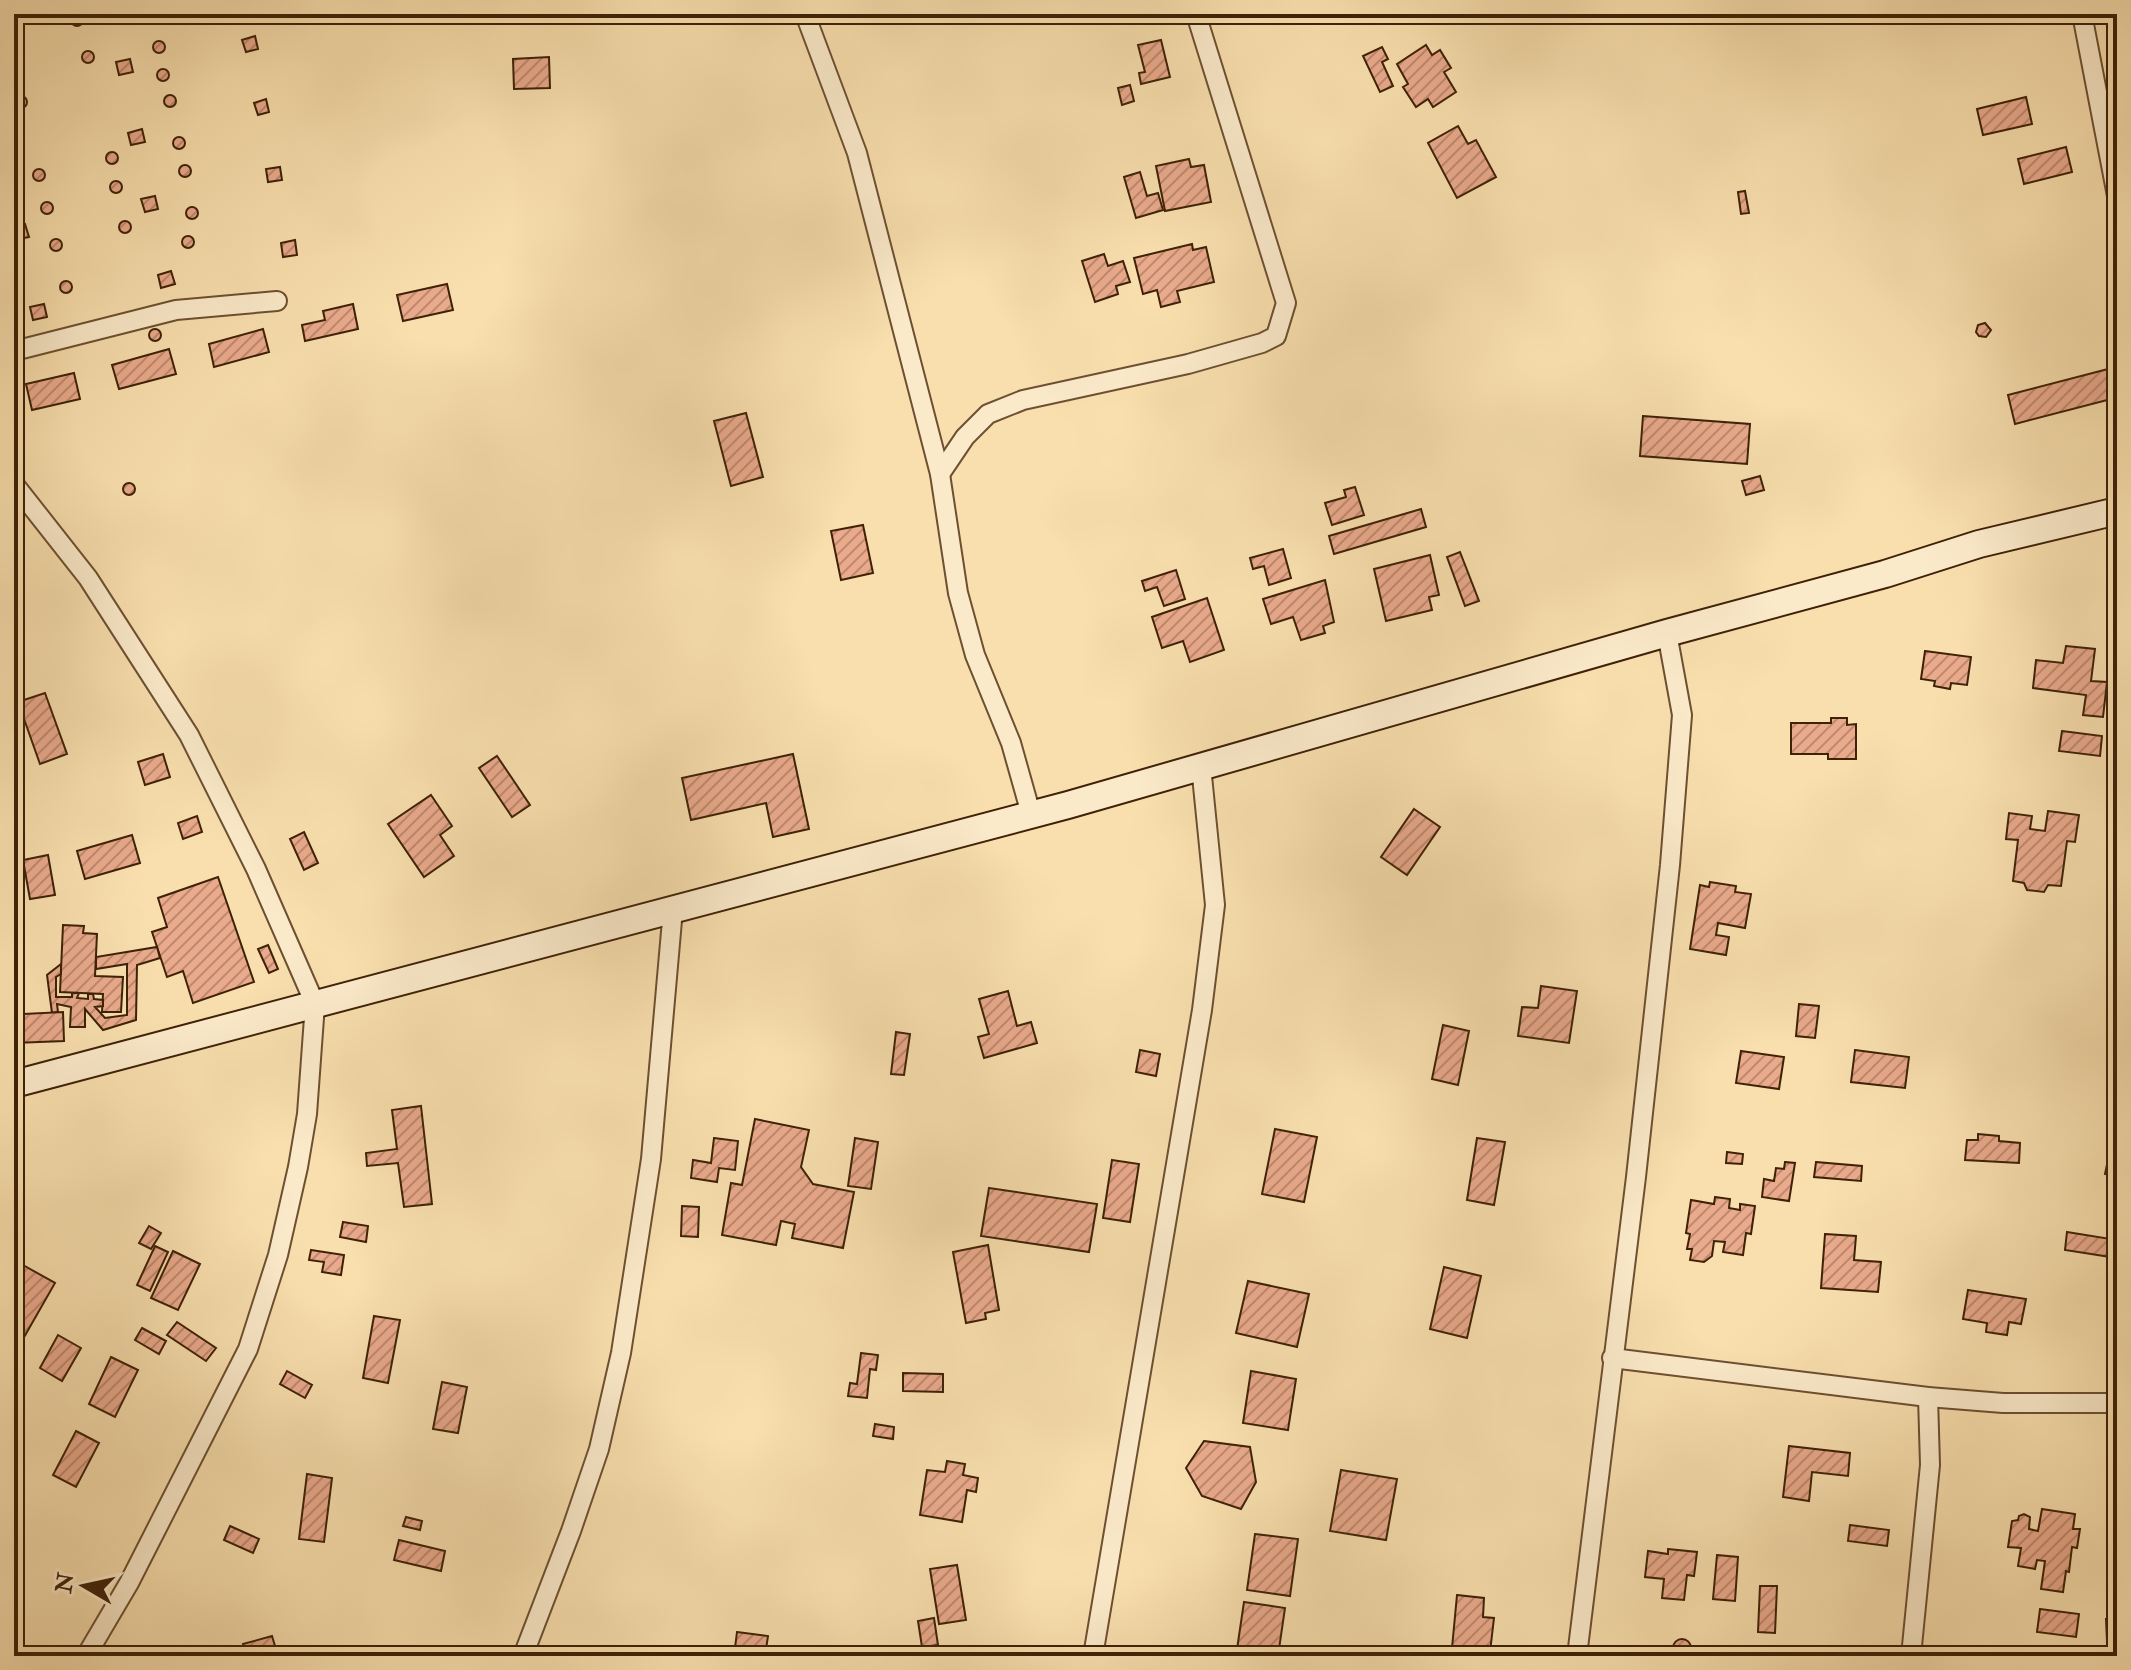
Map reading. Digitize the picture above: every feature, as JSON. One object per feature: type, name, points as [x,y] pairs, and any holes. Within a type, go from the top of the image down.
[{"type":"street","points":[[805,14],[857,153],[940,474],[958,593],[975,655],[1011,743],[1031,814]]},
{"type":"street","points":[[940,474],[965,437],[988,414],[1023,400],[1188,364],[1262,343],[1276,336],[1286,303],[1196,14]]},
{"type":"street","points":[[2082,14],[2117,196]]},
{"type":"street","points":[[14,351],[176,310],[277,301]]},
{"type":"street","points":[[14,484],[88,578],[189,735],[256,869],[315,1004],[307,1114],[298,1167],[278,1255],[248,1349],[129,1583],[86,1656]]},
{"type":"street","points":[[14,1084],[1031,814],[1885,574],[1979,544],[2117,511]]},
{"type":"street","points":[[1577,1656],[1657,994],[1679,760],[1682,715],[1667,633]]},
{"type":"street","points":[[1093,1656],[1202,1010],[1215,905],[1201,766]]},
{"type":"street","points":[[523,1656],[599,1449],[621,1353],[651,1159],[673,909]]},
{"type":"street","points":[[1612,1358],[1928,1397],[2003,1403],[2117,1403]]},
{"type":"street","points":[[1911,1656],[1930,1465],[1928,1397]]},
{"type":"building","points":[[77,14],[83,20],[77,26],[71,20]]},
{"type":"building","points":[[255,36],[258,49],[246,52],[242,40]]},
{"type":"building","points":[[1161,40],[1170,77],[1141,84],[1139,73],[1145,72],[1138,45]]},
{"type":"building","points":[[159,41],[165,47],[159,53],[153,47]]},
{"type":"building","points":[[1426,45],[1432,55],[1440,50],[1451,68],[1444,72],[1456,92],[1433,107],[1428,99],[1416,107],[1403,87],[1408,84],[1397,64]]},
{"type":"building","points":[[1382,47],[1388,59],[1382,62],[1393,86],[1380,92],[1363,56]]},
{"type":"building","points":[[88,51],[94,57],[88,63],[82,57]]},
{"type":"building","points":[[549,57],[550,88],[514,89],[513,59]]},
{"type":"building","points":[[130,59],[133,72],[119,75],[116,62]]},
{"type":"building","points":[[163,69],[169,75],[163,81],[157,75]]},
{"type":"building","points":[[1130,85],[1134,101],[1122,105],[1118,88]]},
{"type":"building","points":[[170,95],[176,101],[170,107],[164,101]]},
{"type":"building","points":[[21,96],[27,102],[21,108],[15,102]]},
{"type":"building","points":[[2026,97],[2032,124],[1983,135],[1977,109]]},
{"type":"building","points":[[266,99],[269,112],[258,115],[254,103]]},
{"type":"building","points":[[1458,126],[1468,144],[1476,140],[1496,177],[1457,198],[1428,143]]},
{"type":"building","points":[[142,129],[145,142],[131,145],[128,133]]},
{"type":"building","points":[[179,137],[185,143],[179,149],[173,143]]},
{"type":"building","points":[[2066,147],[2072,172],[2024,184],[2018,159]]},
{"type":"building","points":[[112,152],[118,158],[112,164],[106,158]]},
{"type":"building","points":[[1189,159],[1191,167],[1204,165],[1211,202],[1165,211],[1156,166]]},
{"type":"building","points":[[185,165],[191,171],[185,177],[179,171]]},
{"type":"building","points":[[280,167],[282,180],[268,182],[266,169]]},
{"type":"building","points":[[39,169],[45,175],[39,181],[33,175]]},
{"type":"building","points":[[1140,172],[1147,196],[1158,193],[1163,210],[1136,218],[1124,177]]},
{"type":"building","points":[[116,181],[122,187],[116,193],[110,187]]},
{"type":"building","points":[[1745,191],[1749,213],[1741,214],[1738,192]]},
{"type":"building","points":[[155,196],[158,209],[145,212],[141,199]]},
{"type":"building","points":[[47,202],[53,208],[47,214],[41,208]]},
{"type":"building","points":[[192,207],[198,213],[192,219],[186,213]]},
{"type":"building","points":[[125,221],[131,227],[125,233],[119,227]]},
{"type":"building","points":[[25,224],[29,237],[15,240],[14,226]]},
{"type":"building","points":[[188,236],[194,242],[188,248],[182,242]]},
{"type":"building","points":[[56,239],[62,245],[56,251],[50,245]]},
{"type":"building","points":[[295,240],[297,255],[283,257],[281,243]]},
{"type":"building","points":[[1192,244],[1193,250],[1206,247],[1214,282],[1177,291],[1180,302],[1161,307],[1157,290],[1143,294],[1134,258]]},
{"type":"building","points":[[1104,254],[1108,266],[1123,261],[1130,282],[1116,286],[1118,294],[1095,302],[1082,261]]},
{"type":"building","points":[[171,271],[175,284],[161,288],[158,275]]},
{"type":"building","points":[[66,281],[72,287],[66,293],[60,287]]},
{"type":"building","points":[[447,284],[453,310],[403,321],[397,295]]},
{"type":"building","points":[[44,304],[47,317],[33,320],[30,307]]},
{"type":"building","points":[[353,304],[358,329],[305,341],[302,325],[325,320],[323,311]]},
{"type":"building","points":[[1985,323],[1991,330],[1986,337],[1979,336],[1976,332],[1978,325]]},
{"type":"building","points":[[155,329],[161,335],[155,341],[149,335]]},
{"type":"building","points":[[263,329],[269,352],[214,367],[209,344]]},
{"type":"building","points":[[169,349],[176,374],[119,389],[112,365]]},
{"type":"building","points":[[2108,369],[2115,398],[2015,424],[2008,395]]},
{"type":"building","points":[[74,373],[80,399],[32,410],[26,384]]},
{"type":"building","points":[[746,413],[763,477],[731,486],[714,421]]},
{"type":"building","points":[[1643,416],[1750,424],[1747,464],[1640,456]]},
{"type":"building","points":[[1760,476],[1764,490],[1746,495],[1742,481]]},
{"type":"building","points":[[129,483],[135,489],[129,495],[123,489]]},
{"type":"building","points":[[1355,487],[1364,515],[1332,525],[1325,503],[1346,497],[1344,490]]},
{"type":"building","points":[[1421,509],[1426,527],[1334,554],[1329,536]]},
{"type":"building","points":[[863,525],[873,573],[841,580],[831,531]]},
{"type":"building","points":[[1283,549],[1291,578],[1269,585],[1264,566],[1253,569],[1250,558]]},
{"type":"building","points":[[1460,552],[1479,601],[1465,606],[1447,557]]},
{"type":"building","points":[[1430,555],[1439,595],[1429,597],[1432,610],[1386,621],[1374,569]]},
{"type":"building","points":[[1176,570],[1185,599],[1164,606],[1157,587],[1145,591],[1142,581]]},
{"type":"building","points":[[1325,580],[1334,622],[1323,626],[1325,633],[1301,640],[1293,617],[1271,624],[1263,599]]},
{"type":"building","points":[[1207,598],[1224,650],[1190,662],[1183,641],[1162,648],[1152,617]]},
{"type":"building","points":[[2066,646],[2095,649],[2091,681],[2107,682],[2103,717],[2083,715],[2086,695],[2033,688],[2036,660],[2063,663]]},
{"type":"building","points":[[1925,651],[1971,657],[1967,685],[1951,683],[1950,689],[1934,686],[1935,681],[1921,679]]},
{"type":"building","points":[[45,693],[67,754],[40,764],[18,702]]},
{"type":"building","points":[[1831,718],[1847,718],[1847,725],[1856,724],[1856,759],[1828,759],[1828,754],[1791,754],[1791,723],[1831,723]]},
{"type":"building","points":[[2062,731],[2102,736],[2100,756],[2059,751]]},
{"type":"building","points":[[163,754],[170,777],[145,785],[138,762]]},
{"type":"building","points":[[793,754],[809,829],[773,837],[766,803],[691,820],[682,778]]},
{"type":"building","points":[[497,756],[530,805],[512,817],[479,768]]},
{"type":"building","points":[[431,795],[452,826],[440,835],[454,856],[424,877],[388,824]]},
{"type":"building","points":[[1414,809],[1440,827],[1407,875],[1381,857]]},
{"type":"building","points":[[2048,811],[2079,815],[2075,842],[2067,841],[2061,886],[2048,885],[2044,892],[2027,890],[2024,883],[2013,881],[2018,840],[2006,839],[2009,813],[2032,816],[2030,829],[2045,831]]},
{"type":"building","points":[[197,816],[202,832],[183,839],[178,823]]},
{"type":"building","points":[[304,832],[318,863],[304,870],[290,839]]},
{"type":"building","points":[[132,835],[140,863],[85,879],[77,851]]},
{"type":"building","points":[[48,855],[55,895],[30,899],[23,860]]},
{"type":"building","points":[[2117,870],[2117,894],[2108,890]]},
{"type":"building","points":[[218,877],[254,982],[193,1003],[183,971],[167,977],[152,932],[167,927],[158,898]]},
{"type":"building","points":[[1710,882],[1736,886],[1735,892],[1751,894],[1745,928],[1718,923],[1716,935],[1729,937],[1726,955],[1690,949],[1700,885],[1709,887]]},
{"type":"building","points":[[63,925],[84,926],[83,933],[97,934],[95,976],[123,977],[121,1012],[102,1012],[103,994],[60,992]]},
{"type":"building","points":[[268,945],[278,969],[269,973],[258,949]]},
{"type":"building","points":[[157,947],[160,958],[137,965],[136,1020],[103,1030],[85,1009],[85,1027],[70,1027],[71,1007],[57,1004],[58,1012],[52,1013],[47,975],[61,964],[61,974],[56,977],[56,997],[72,997],[72,993],[79,993],[77,998],[88,999],[88,994],[93,994],[94,999],[103,1000],[103,1006],[95,1007],[105,1018],[127,1015],[127,964],[96,969],[96,957]]},
{"type":"building","points":[[1541,986],[1577,991],[1569,1043],[1518,1036],[1522,1007],[1538,1008]]},
{"type":"building","points":[[23,991],[24,1014],[63,1012],[64,1041],[14,1043],[14,992]]},
{"type":"building","points":[[1008,991],[1017,1026],[1031,1022],[1037,1043],[984,1058],[978,1037],[989,1034],[979,999]]},
{"type":"building","points":[[1799,1004],[1819,1006],[1815,1038],[1796,1036]]},
{"type":"building","points":[[1443,1025],[1469,1031],[1458,1085],[1432,1079]]},
{"type":"building","points":[[896,1032],[910,1034],[904,1075],[891,1074]]},
{"type":"building","points":[[1140,1050],[1160,1054],[1156,1076],[1136,1072]]},
{"type":"building","points":[[1855,1050],[1909,1057],[1905,1088],[1851,1082]]},
{"type":"building","points":[[1741,1051],[1784,1057],[1779,1089],[1736,1083]]},
{"type":"building","points":[[421,1106],[432,1204],[404,1207],[398,1163],[367,1166],[366,1153],[397,1149],[392,1110]]},
{"type":"building","points":[[755,1119],[809,1130],[801,1167],[813,1184],[854,1192],[843,1248],[792,1238],[795,1224],[781,1221],[776,1245],[722,1235],[731,1183],[742,1185]]},
{"type":"building","points":[[1275,1129],[1317,1137],[1304,1202],[1262,1194]]},
{"type":"building","points":[[1978,1134],[1999,1136],[1999,1141],[2020,1143],[2019,1163],[1965,1160],[1967,1140],[1978,1140]]},
{"type":"building","points":[[2113,1137],[2117,1138],[2116,1176],[2105,1174]]},
{"type":"building","points":[[714,1138],[738,1141],[735,1170],[719,1168],[717,1182],[691,1178],[693,1160],[711,1163]]},
{"type":"building","points":[[855,1138],[878,1142],[871,1189],[848,1186]]},
{"type":"building","points":[[1477,1138],[1505,1142],[1494,1205],[1467,1200]]},
{"type":"building","points":[[1727,1152],[1743,1154],[1742,1164],[1726,1163]]},
{"type":"building","points":[[1112,1160],[1139,1164],[1130,1222],[1103,1218]]},
{"type":"building","points":[[1785,1162],[1795,1163],[1789,1201],[1762,1197],[1764,1179],[1774,1181],[1776,1168],[1784,1169]]},
{"type":"building","points":[[1816,1162],[1862,1166],[1861,1181],[1814,1177]]},
{"type":"building","points":[[989,1188],[1097,1204],[1089,1252],[981,1236]]},
{"type":"building","points":[[1715,1197],[1730,1199],[1729,1208],[1740,1210],[1740,1204],[1755,1206],[1751,1234],[1746,1233],[1743,1255],[1723,1252],[1725,1242],[1714,1241],[1712,1256],[1704,1262],[1690,1260],[1692,1249],[1687,1249],[1690,1234],[1686,1233],[1691,1200],[1714,1204]]},
{"type":"building","points":[[682,1206],[699,1207],[698,1237],[681,1236]]},
{"type":"building","points":[[343,1222],[368,1226],[366,1242],[340,1237]]},
{"type":"building","points":[[149,1226],[161,1233],[151,1249],[139,1243]]},
{"type":"building","points":[[2067,1232],[2117,1240],[2117,1258],[2065,1250]]},
{"type":"building","points":[[1825,1234],[1856,1236],[1854,1260],[1881,1262],[1878,1292],[1821,1288]]},
{"type":"building","points":[[988,1245],[999,1310],[985,1313],[986,1319],[966,1323],[953,1252]]},
{"type":"building","points":[[155,1246],[168,1252],[150,1291],[137,1285]]},
{"type":"building","points":[[311,1250],[344,1255],[341,1275],[322,1272],[324,1262],[309,1260]]},
{"type":"building","points":[[173,1251],[200,1264],[178,1310],[151,1298]]},
{"type":"building","points":[[23,1265],[55,1283],[15,1353],[14,1281]]},
{"type":"building","points":[[1444,1267],[1481,1276],[1467,1338],[1430,1329]]},
{"type":"building","points":[[1248,1281],[1309,1294],[1297,1347],[1236,1333]]},
{"type":"building","points":[[1968,1290],[2026,1299],[2021,1324],[2009,1322],[2007,1335],[1986,1332],[1987,1323],[1963,1319]]},
{"type":"building","points":[[374,1316],[400,1320],[388,1383],[363,1378]]},
{"type":"building","points":[[177,1322],[216,1348],[206,1361],[167,1335]]},
{"type":"building","points":[[142,1328],[166,1341],[159,1354],[135,1340]]},
{"type":"building","points":[[58,1335],[81,1348],[62,1381],[40,1368]]},
{"type":"building","points":[[861,1353],[878,1355],[876,1370],[870,1369],[867,1398],[848,1396],[850,1383],[857,1384]]},
{"type":"building","points":[[111,1357],[138,1370],[115,1417],[89,1404]]},
{"type":"building","points":[[287,1371],[312,1385],[305,1398],[280,1384]]},
{"type":"building","points":[[1251,1371],[1296,1379],[1288,1430],[1243,1423]]},
{"type":"building","points":[[903,1373],[943,1374],[943,1392],[903,1391]]},
{"type":"building","points":[[442,1382],[467,1387],[458,1433],[433,1429]]},
{"type":"building","points":[[875,1424],[894,1427],[893,1439],[873,1436]]},
{"type":"building","points":[[76,1431],[99,1443],[76,1487],[53,1475]]},
{"type":"building","points":[[1204,1441],[1250,1447],[1256,1482],[1241,1509],[1202,1496],[1186,1468]]},
{"type":"building","points":[[1789,1446],[1850,1453],[1848,1476],[1812,1472],[1809,1501],[1783,1497]]},
{"type":"building","points":[[947,1461],[965,1464],[963,1475],[978,1478],[976,1492],[967,1490],[962,1522],[920,1515],[927,1470],[945,1472]]},
{"type":"building","points":[[1341,1470],[1397,1479],[1386,1540],[1330,1531]]},
{"type":"building","points":[[307,1474],[332,1478],[324,1542],[299,1539]]},
{"type":"building","points":[[2042,1509],[2075,1514],[2073,1529],[2080,1529],[2077,1548],[2072,1547],[2063,1592],[2041,1589],[2045,1561],[2037,1560],[2035,1569],[2018,1566],[2021,1548],[2008,1547],[2012,1521],[2024,1514],[2030,1517],[2029,1529],[2038,1531]]},
{"type":"building","points":[[406,1517],[422,1521],[420,1530],[403,1526]]},
{"type":"building","points":[[1850,1525],[1889,1530],[1887,1546],[1848,1541]]},
{"type":"building","points":[[230,1526],[259,1539],[253,1553],[224,1540]]},
{"type":"building","points":[[1255,1534],[1298,1539],[1290,1596],[1247,1590]]},
{"type":"building","points":[[399,1540],[445,1551],[441,1571],[394,1560]]},
{"type":"building","points":[[1668,1549],[1697,1552],[1694,1576],[1687,1575],[1684,1600],[1662,1598],[1664,1579],[1645,1577],[1648,1551],[1668,1554]]},
{"type":"building","points":[[1717,1555],[1738,1557],[1735,1601],[1713,1599]]},
{"type":"building","points":[[957,1565],[966,1620],[939,1624],[930,1569]]},
{"type":"building","points":[[1760,1586],[1777,1586],[1775,1633],[1758,1632]]},
{"type":"building","points":[[1457,1595],[1484,1598],[1483,1617],[1494,1618],[1490,1652],[1452,1648]]},
{"type":"building","points":[[1244,1602],[1285,1608],[1278,1656],[1236,1656]]},
{"type":"building","points":[[2040,1609],[2079,1614],[2076,1637],[2037,1632]]},
{"type":"building","points":[[934,1618],[938,1645],[922,1647],[918,1621]]},
{"type":"building","points":[[2117,1618],[2115,1656],[2114,1640],[2107,1641],[2106,1619]]},
{"type":"building","points":[[737,1632],[768,1636],[765,1656],[734,1656]]},
{"type":"building","points":[[272,1636],[278,1656],[247,1656],[243,1644]]},
{"type":"building","points":[[1682,1639],[1691,1648],[1682,1657],[1673,1648]]}]
